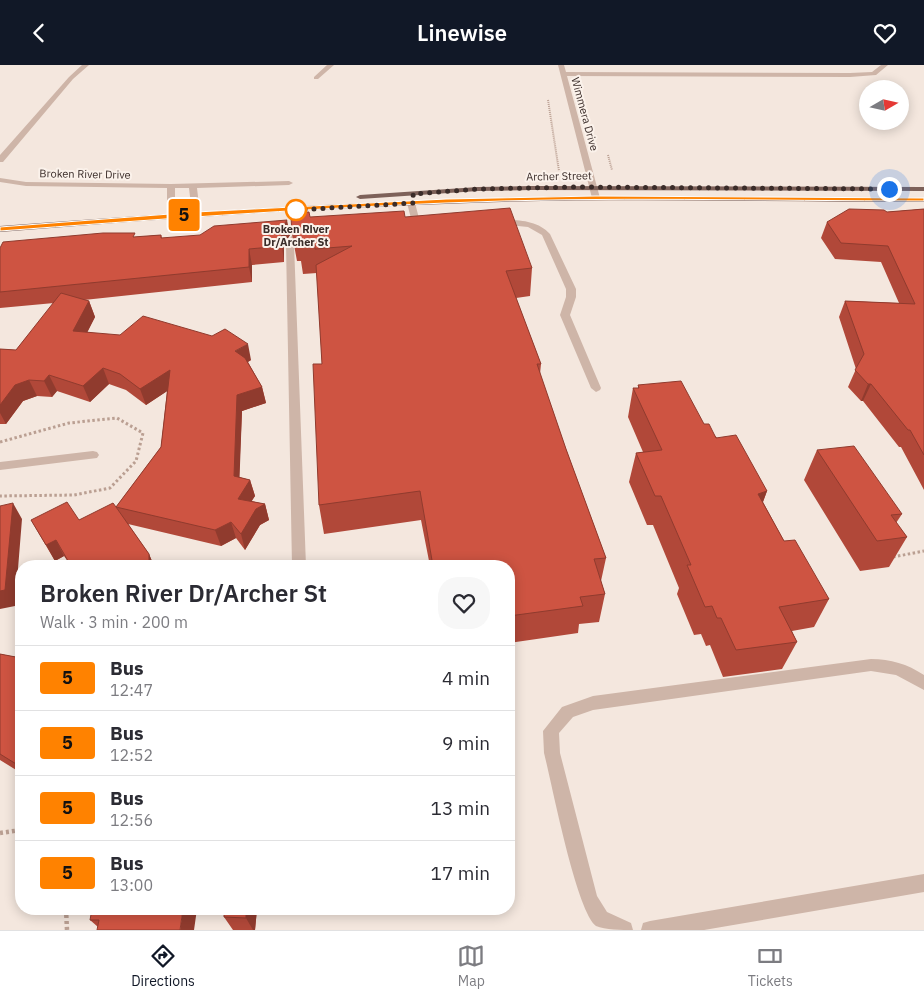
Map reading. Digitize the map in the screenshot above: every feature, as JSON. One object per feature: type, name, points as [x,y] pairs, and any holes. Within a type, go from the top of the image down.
[{"type":"main road","name":"Archer Street","points":[[413,200],[445,191],[593,187],[924,189]]},
{"type":"main road","points":[[746,189],[750,198]]},
{"type":"main road","points":[[445,191],[446,201]]},
{"type":"main road","name":"Archer Street","points":[[0,229],[413,200],[596,198],[924,199]]},
{"type":"street","points":[[0,160],[72,78],[86,65]]},
{"type":"street","points":[[316,78],[331,65]]},
{"type":"street","name":"Wimmera Drive","points":[[560,65],[596,198]]},
{"type":"street","points":[[563,74],[850,75],[874,74],[885,65]]},
{"type":"street","name":"Broken River Drive","points":[[0,180],[26,184],[171,186],[289,183]]},
{"type":"street","points":[[171,186],[171,216]]},
{"type":"street","points":[[193,186],[196,214]]},
{"type":"street","points":[[413,200],[417,226]]},
{"type":"street","points":[[488,221],[521,223],[540,229],[546,234],[571,289],[572,296],[565,315],[596,388]]},
{"type":"street","points":[[299,560],[290,244],[296,236],[321,233]]},
{"type":"street","points":[[0,466],[93,455]]},
{"type":"street","points":[[624,930],[609,924],[594,912],[588,896],[552,753],[551,731],[568,712],[593,703],[870,665],[883,664],[899,668],[924,683]]},
{"type":"street","points":[[650,930],[924,883]]},
{"type":"path","points":[[547,93],[559,175]]},
{"type":"path","points":[[888,558],[924,551]]},
{"type":"path","points":[[0,833],[15,831]]},
{"type":"path","points":[[66,915],[66,930]]},
{"type":"building","points":[[510,208],[532,268],[506,271],[541,364],[537,364],[606,558],[594,559],[605,594],[580,597],[583,606],[515,615],[515,560],[432,560],[420,491],[319,505],[313,364],[322,364],[316,265],[352,246],[315,249],[315,245],[299,246],[298,233],[292,234],[291,217],[296,213],[309,212],[310,217],[404,211],[405,217]]},
{"type":"building","points":[[849,209],[884,210],[887,212],[924,209],[924,455],[910,430],[908,430],[871,384],[868,384],[855,370],[864,354],[845,301],[915,304],[888,246],[841,243],[827,222]]},
{"type":"building","points":[[287,220],[281,229],[282,246],[249,249],[249,267],[0,292],[0,248],[3,242],[103,233],[135,233],[133,237],[161,235],[161,238],[200,235],[214,226]]},
{"type":"building","points":[[61,293],[89,301],[73,331],[120,335],[143,316],[212,336],[225,329],[248,344],[235,351],[245,358],[262,387],[237,395],[234,476],[250,480],[238,499],[265,504],[256,509],[241,534],[231,522],[215,530],[116,507],[161,447],[170,370],[140,389],[120,374],[103,368],[83,386],[49,375],[44,381],[29,380],[15,385],[0,405],[0,349],[16,350]]},
{"type":"building","points":[[681,381],[704,424],[709,424],[716,438],[736,435],[767,491],[758,494],[784,541],[795,540],[829,599],[779,607],[797,642],[736,650],[721,618],[717,618],[712,606],[705,607],[687,565],[691,565],[661,496],[655,496],[636,453],[662,450],[633,388],[639,388],[638,385]]},
{"type":"building","points":[[854,446],[902,514],[891,515],[907,537],[877,541],[817,450]]},
{"type":"building","points":[[67,502],[79,520],[113,503],[149,554],[149,560],[68,560],[56,540],[46,545],[31,520]]},
{"type":"building","points":[[13,503],[5,590],[0,591],[0,506]]},
{"type":"building","points":[[0,654],[15,657],[15,763],[0,754]]},
{"type":"building","points":[[91,915],[182,915],[180,930],[97,930],[99,920],[90,920]]},
{"type":"building","points":[[224,915],[246,915],[246,918],[224,917]]},
{"type":"bus line","name":"5","points":[[0,229],[196,214],[505,199],[924,200]]},
{"type":"place","name":"Broken River Dr/Archer St","points":[[296,210]]},
{"type":"route","points":[[296,210],[414,203],[413,194],[478,189],[593,187],[889,189]]}]
